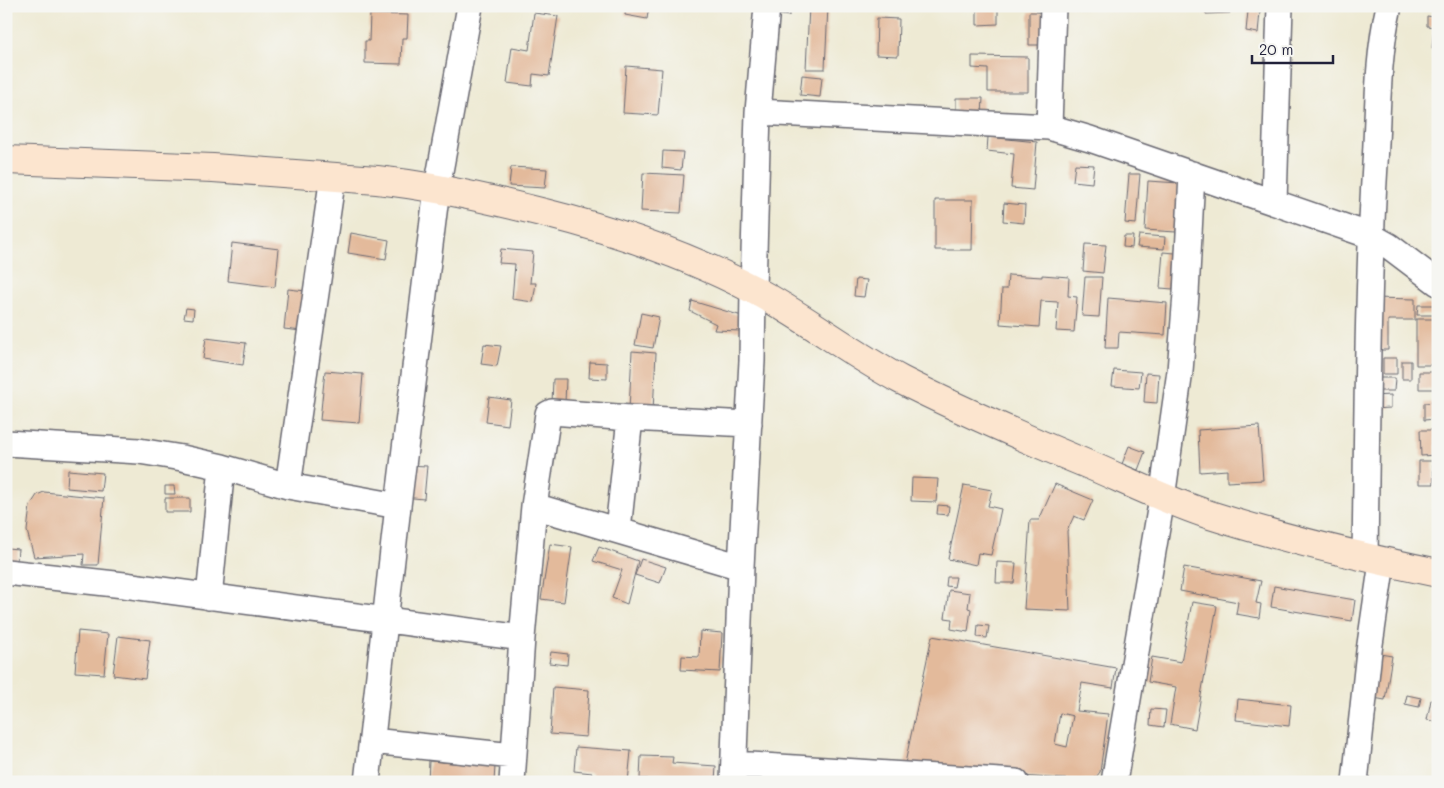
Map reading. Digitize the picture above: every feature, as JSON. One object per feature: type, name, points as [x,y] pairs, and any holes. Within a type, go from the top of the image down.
[{"type":"street","points":[[367,782],[398,506],[437,188],[470,6]]},
{"type":"street","points":[[767,6],[758,112],[752,361],[733,773],[1016,782]]},
{"type":"street","points":[[1049,127],[1053,6]]},
{"type":"street","points":[[1274,202],[1280,6]]},
{"type":"street","points":[[1355,782],[1369,651],[1374,559],[1371,236],[1380,69],[1389,6]]},
{"type":"street","points":[[758,112],[1049,127],[1090,139],[1371,236],[1389,246],[1438,282]]},
{"type":"street","points":[[6,160],[213,168],[402,182],[495,200],[565,218],[681,257],[753,289],[855,354],[901,380],[982,419],[1162,498],[1263,531],[1438,573]]},
{"type":"street","points":[[1114,782],[1162,498],[1180,371],[1192,174]]},
{"type":"street","points":[[288,486],[333,176]]},
{"type":"street","points":[[512,782],[534,506],[548,414],[552,412],[749,424]]},
{"type":"street","points":[[618,530],[630,418]]},
{"type":"street","points":[[6,442],[139,451],[182,458],[222,467],[288,486],[398,506]]},
{"type":"street","points":[[209,596],[222,467]]},
{"type":"street","points":[[534,506],[741,567]]},
{"type":"street","points":[[6,572],[209,596],[522,638]]},
{"type":"street","points":[[372,741],[513,756]]},
{"type":"building","points":[[626,6],[649,6],[647,19],[625,15]]},
{"type":"building","points":[[775,6],[789,6],[789,16],[774,14]]},
{"type":"building","points":[[809,6],[828,6],[825,69],[806,69]]},
{"type":"building","points":[[998,6],[998,24],[977,25],[977,7]]},
{"type":"building","points":[[1206,6],[1230,6],[1230,13],[1206,14]]},
{"type":"building","points":[[1435,7],[1438,7],[1438,49],[1432,48],[1434,27],[1427,26],[1427,16],[1434,17]]},
{"type":"building","points":[[1248,11],[1260,12],[1258,33],[1246,31]]},
{"type":"building","points":[[1029,12],[1043,12],[1043,45],[1029,45]]},
{"type":"building","points":[[534,13],[558,16],[549,76],[533,74],[532,86],[507,83],[512,47],[529,50]]},
{"type":"building","points":[[370,14],[408,15],[407,38],[402,38],[401,64],[365,63],[365,41],[369,41]]},
{"type":"building","points":[[877,18],[899,19],[898,56],[876,55]]},
{"type":"building","points":[[972,56],[1028,57],[1028,92],[988,92],[988,69],[972,68]]},
{"type":"building","points":[[626,66],[662,69],[658,115],[623,113]]},
{"type":"building","points":[[802,75],[822,77],[820,97],[800,95]]},
{"type":"building","points":[[956,98],[983,98],[982,115],[956,115]]},
{"type":"building","points":[[988,137],[1037,142],[1033,190],[1011,188],[1014,154],[987,151]]},
{"type":"building","points":[[663,151],[683,152],[681,170],[662,168]]},
{"type":"building","points":[[1075,164],[1094,165],[1092,183],[1073,181]]},
{"type":"building","points":[[511,167],[547,169],[545,188],[509,186]]},
{"type":"building","points":[[643,173],[684,175],[681,213],[641,211]]},
{"type":"building","points":[[1129,174],[1140,174],[1136,224],[1125,223]]},
{"type":"building","points":[[1148,181],[1179,183],[1176,232],[1145,230]]},
{"type":"building","points":[[935,200],[973,200],[972,250],[935,250]]},
{"type":"building","points":[[1004,203],[1025,205],[1024,223],[1003,221]]},
{"type":"building","points":[[351,233],[389,240],[386,259],[348,253]]},
{"type":"building","points":[[1139,235],[1165,237],[1164,249],[1137,247]]},
{"type":"building","points":[[1124,236],[1133,236],[1132,248],[1123,247]]},
{"type":"building","points":[[232,243],[279,249],[275,287],[228,281]]},
{"type":"building","points":[[1085,244],[1106,245],[1103,273],[1083,271]]},
{"type":"building","points":[[501,249],[533,252],[530,283],[536,283],[533,302],[512,299],[515,264],[499,263]]},
{"type":"building","points":[[1163,252],[1175,253],[1173,289],[1160,288]]},
{"type":"building","points":[[1008,275],[1069,277],[1068,296],[1077,297],[1074,332],[1056,331],[1058,302],[1041,301],[1039,327],[1000,324],[1002,289],[1007,289]]},
{"type":"building","points":[[1085,277],[1102,277],[1099,317],[1082,316]]},
{"type":"building","points":[[856,279],[867,280],[864,297],[854,296]]},
{"type":"building","points":[[288,289],[306,291],[302,331],[284,329]]},
{"type":"building","points":[[1108,298],[1167,303],[1165,335],[1119,332],[1118,348],[1105,348]]},
{"type":"building","points":[[1373,298],[1415,299],[1415,320],[1388,320],[1388,350],[1372,350]]},
{"type":"building","points":[[692,301],[742,316],[741,331],[714,330],[716,324],[690,311]]},
{"type":"building","points":[[1418,305],[1438,305],[1438,315],[1417,315]]},
{"type":"building","points":[[186,308],[194,309],[193,319],[184,318]]},
{"type":"building","points":[[641,313],[659,317],[653,348],[635,345]]},
{"type":"building","points":[[1416,319],[1438,319],[1438,365],[1416,365]]},
{"type":"building","points":[[206,338],[246,343],[243,365],[203,359]]},
{"type":"building","points":[[484,344],[501,346],[497,366],[481,364]]},
{"type":"building","points":[[632,351],[656,353],[653,411],[629,410]]},
{"type":"building","points":[[1383,358],[1397,358],[1397,374],[1383,374]]},
{"type":"building","points":[[1402,361],[1411,361],[1411,379],[1402,379]]},
{"type":"building","points":[[590,362],[607,363],[607,379],[589,378]]},
{"type":"building","points":[[1114,370],[1141,372],[1139,388],[1112,386]]},
{"type":"building","points":[[325,371],[363,374],[359,423],[320,420]]},
{"type":"building","points":[[1419,372],[1437,372],[1437,389],[1419,389]]},
{"type":"building","points":[[1146,373],[1159,374],[1157,403],[1144,402]]},
{"type":"building","points":[[1376,378],[1395,378],[1394,391],[1375,391]]},
{"type":"building","points":[[553,379],[566,379],[565,403],[552,403]]},
{"type":"building","points":[[1391,395],[1391,408],[1372,409],[1372,396]]},
{"type":"building","points":[[489,397],[511,400],[508,425],[486,422]]},
{"type":"building","points":[[1436,402],[1436,419],[1424,420],[1424,403]]},
{"type":"building","points":[[1259,426],[1263,480],[1227,482],[1227,470],[1200,472],[1198,430]]},
{"type":"building","points":[[1420,430],[1435,430],[1436,455],[1421,456]]},
{"type":"building","points":[[1129,446],[1145,452],[1138,470],[1122,464]]},
{"type":"building","points":[[1419,461],[1433,461],[1434,484],[1419,484]]},
{"type":"building","points":[[407,465],[427,466],[424,499],[403,497]]},
{"type":"building","points":[[68,470],[103,473],[101,491],[67,488]]},
{"type":"building","points":[[912,478],[938,479],[936,502],[911,501]]},
{"type":"building","points":[[1055,484],[1093,500],[1084,520],[1074,516],[1067,531],[1070,611],[1024,609],[1030,520],[1039,520]]},
{"type":"building","points":[[964,485],[992,490],[988,506],[1001,509],[991,555],[978,553],[976,565],[948,559]]},
{"type":"building","points":[[165,486],[174,486],[175,494],[165,494]]},
{"type":"building","points":[[44,492],[104,498],[98,565],[83,565],[84,554],[34,557],[27,531],[30,506],[37,495]]},
{"type":"building","points":[[165,498],[190,498],[190,512],[165,512]]},
{"type":"building","points":[[938,505],[949,506],[948,515],[937,514]]},
{"type":"building","points":[[550,544],[572,547],[564,602],[541,599]]},
{"type":"building","points":[[599,547],[638,561],[627,604],[612,598],[622,570],[593,561]]},
{"type":"building","points":[[7,548],[18,549],[17,561],[6,560]]},
{"type":"building","points":[[641,559],[666,567],[660,583],[635,575]]},
{"type":"building","points":[[997,562],[1016,563],[1014,583],[996,583]]},
{"type":"building","points":[[1184,567],[1261,581],[1256,603],[1261,604],[1259,618],[1236,614],[1238,602],[1180,591]]},
{"type":"building","points":[[947,577],[956,577],[954,587],[946,586]]},
{"type":"building","points":[[1274,586],[1355,600],[1352,621],[1271,607]]},
{"type":"building","points":[[949,590],[970,593],[968,608],[971,609],[968,632],[951,629],[952,619],[945,618]]},
{"type":"building","points":[[1192,602],[1217,606],[1195,729],[1170,724],[1176,687],[1148,682],[1152,657],[1181,662]]},
{"type":"building","points":[[978,625],[989,626],[987,638],[977,637]]},
{"type":"building","points":[[78,631],[108,634],[104,674],[75,672]]},
{"type":"building","points":[[700,631],[722,633],[720,672],[681,670],[682,656],[699,657]]},
{"type":"building","points":[[118,636],[150,640],[145,679],[113,675]]},
{"type":"building","points":[[932,636],[1116,668],[1113,688],[1082,683],[1077,711],[1108,714],[1100,772],[1093,781],[904,768]],"holes":[[[1060,713],[1073,716],[1067,747],[1055,744]]]},
{"type":"building","points":[[551,652],[568,654],[567,665],[549,663]]},
{"type":"building","points":[[1374,653],[1392,656],[1385,700],[1368,697]]},
{"type":"building","points":[[553,687],[589,690],[586,737],[550,734]]},
{"type":"building","points":[[1407,695],[1421,698],[1419,707],[1405,704]]},
{"type":"building","points":[[1238,699],[1291,705],[1289,726],[1236,720]]},
{"type":"building","points":[[1431,700],[1438,701],[1438,722],[1427,720]]},
{"type":"building","points":[[1151,709],[1166,710],[1164,727],[1150,725]]},
{"type":"building","points":[[576,747],[631,751],[628,782],[592,782],[592,773],[574,771]]},
{"type":"building","points":[[641,756],[673,757],[672,763],[716,766],[715,782],[648,782],[648,779],[640,779]]},
{"type":"building","points":[[429,761],[495,766],[494,782],[428,781]]}]
